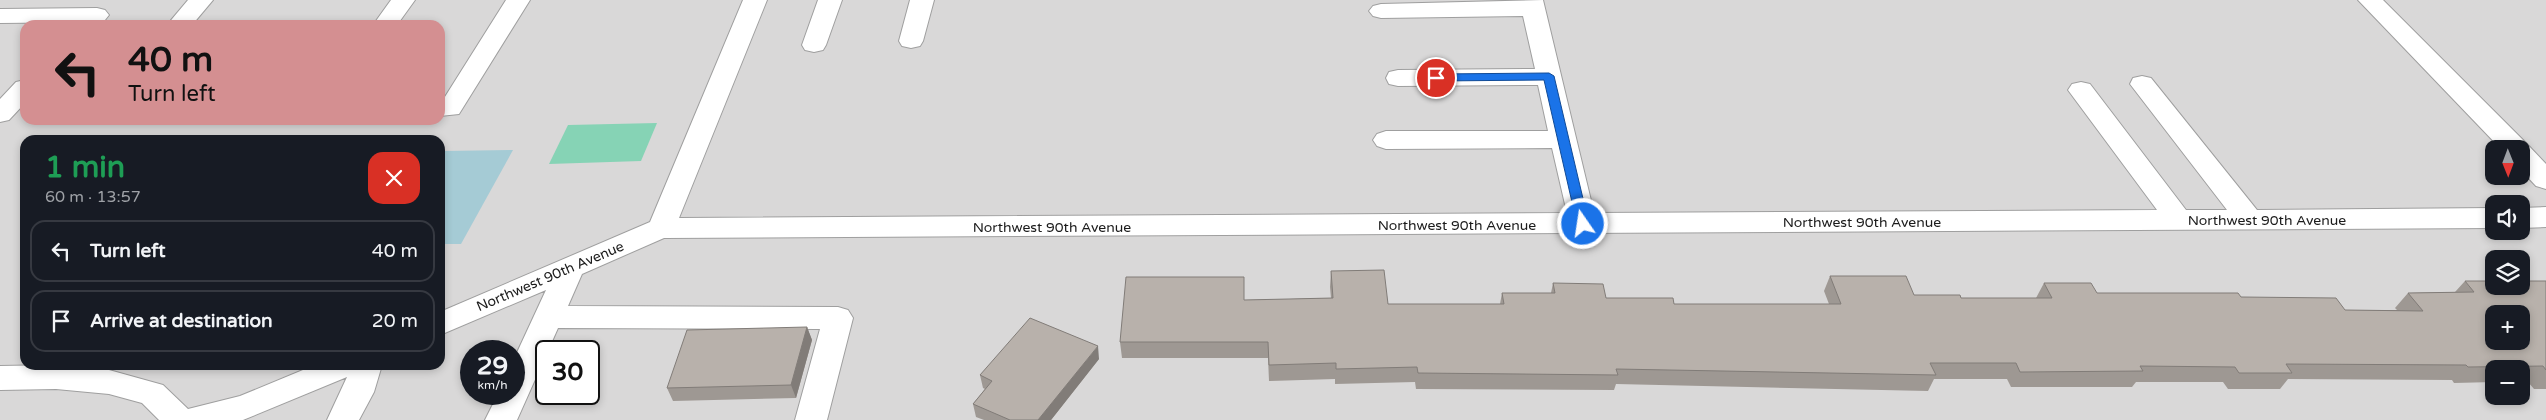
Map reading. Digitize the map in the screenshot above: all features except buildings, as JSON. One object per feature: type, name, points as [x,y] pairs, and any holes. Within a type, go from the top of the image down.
[{"type":"street","points":[[183,20],[201,0]]},
{"type":"street","points":[[389,20],[403,0]]},
{"type":"street","points":[[445,108],[450,108],[518,0]]},
{"type":"street","points":[[661,228],[755,0]]},
{"type":"street","points":[[814,45],[830,0]]},
{"type":"street","points":[[911,41],[922,0]]},
{"type":"street","points":[[2370,0],[2507,140]]},
{"type":"street","points":[[1381,10],[1532,4],[1583,224]]},
{"type":"street","points":[[0,16],[99,13]]},
{"type":"street","points":[[1398,78],[1549,76]]},
{"type":"street","points":[[2142,84],[2250,220]]},
{"type":"street","points":[[2081,90],[2179,220]]},
{"type":"street","points":[[0,114],[20,93]]},
{"type":"street","points":[[0,114],[20,113]]},
{"type":"street","points":[[1386,140],[1564,139]]},
{"type":"street","points":[[2530,163],[2546,180]]},
{"type":"street","points":[[2530,217],[2546,216]]},
{"type":"street","name":"Northwest 90th Avenue","points":[[445,322],[661,228],[2485,218]]},
{"type":"street","points":[[525,366],[571,267]]},
{"type":"street","points":[[547,317],[838,318],[811,420]]},
{"type":"street","points":[[192,420],[245,407],[334,370]]},
{"type":"street","points":[[342,420],[358,392],[365,370]]},
{"type":"street","points":[[0,378],[56,377],[109,382],[152,394],[179,420]]},
{"type":"street","points":[[501,420],[508,405]]},
{"type":"shaded area","points":[[0,0],[2546,0],[2546,420],[0,420]]},
{"type":"green space","points":[[657,123],[641,161],[549,164],[568,125]]},
{"type":"water","points":[[513,150],[461,244],[445,244],[445,151]]},
{"type":"route","points":[[1436,78],[1549,76],[1583,224]]}]
